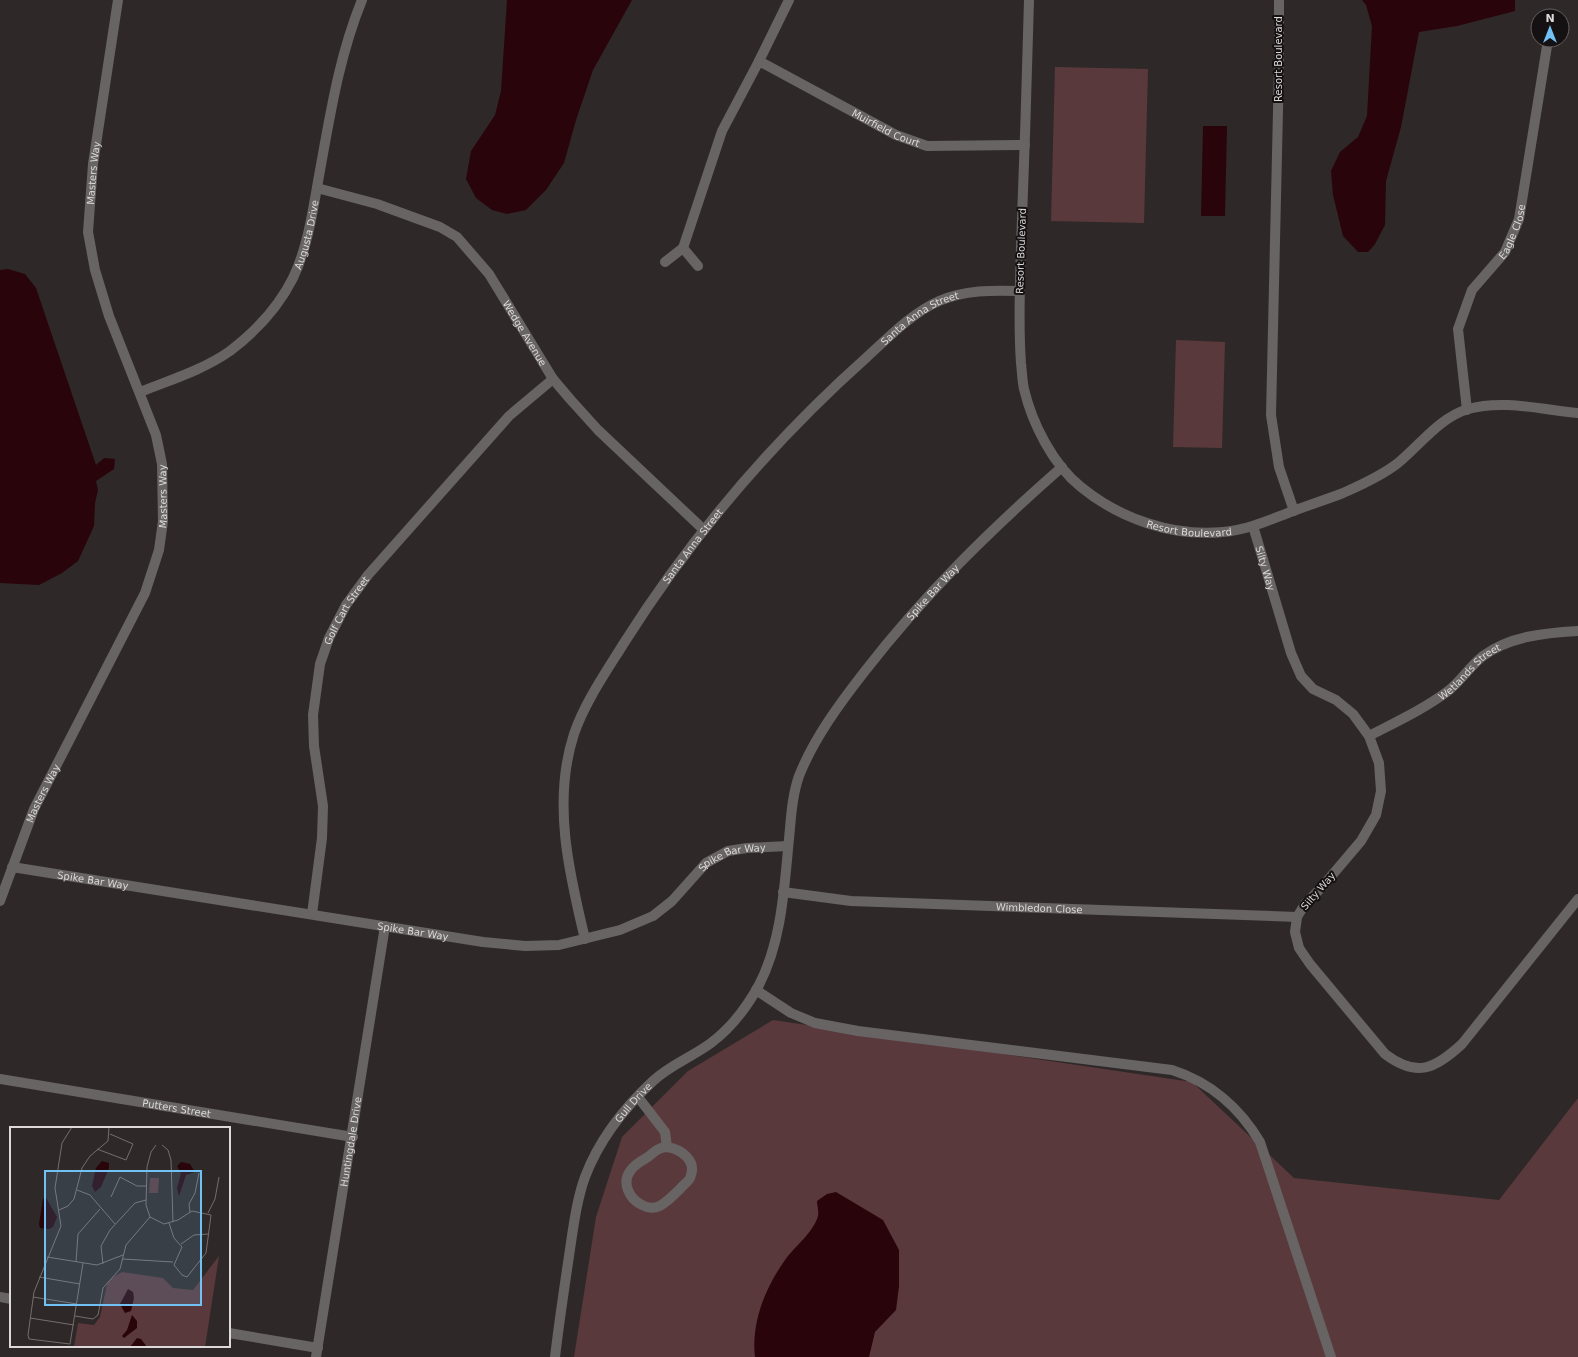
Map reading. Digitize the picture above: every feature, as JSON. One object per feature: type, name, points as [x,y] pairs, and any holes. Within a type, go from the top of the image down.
[{"type":"street","name":"Masters Way","points":[[0,900],[34,809],[146,593],[159,550],[163,522],[162,464],[156,435],[109,316],[95,270],[88,232],[93,164],[118,0]]},
{"type":"street","name":"Augusta Drive","points":[[140,392],[212,362],[230,350],[250,334],[274,308],[293,278],[306,240],[340,69],[354,20],[362,0]]},
{"type":"street","points":[[665,262],[683,248],[722,131],[760,61],[789,0]]},
{"type":"street","name":"Resort Boulevard","points":[[1029,0],[1020,291],[1020,345],[1023,388],[1033,416],[1045,440],[1062,467],[1080,487],[1110,507],[1140,522],[1174,530],[1201,533],[1225,532],[1253,526],[1294,511],[1279,467],[1271,415],[1279,67],[1279,0]]},
{"type":"street","name":"Eagle Close","points":[[1467,410],[1458,329],[1472,290],[1506,252],[1519,219],[1547,48]]},
{"type":"street","name":"Muirfield Court","points":[[760,61],[896,135],[927,146],[1024,145]]},
{"type":"street","name":"Wedge Avenue","points":[[317,188],[377,204],[440,227],[457,237],[489,274],[553,379],[598,430],[704,530]]},
{"type":"street","points":[[683,248],[698,266]]},
{"type":"street","name":"Santa Anna Street","points":[[585,939],[573,889],[566,845],[564,813],[567,760],[574,734],[585,711],[608,668],[656,593],[704,530],[744,482],[839,382],[912,318],[937,301],[961,293],[988,290],[1020,291]]},
{"type":"street","name":"Golf Cart Street","points":[[312,914],[321,852],[323,806],[314,746],[313,715],[320,664],[329,638],[346,605],[368,575],[508,416],[553,379]]},
{"type":"street","points":[[1294,511],[1346,492],[1395,465],[1446,420],[1467,410],[1486,406],[1509,406],[1578,414]]},
{"type":"street","name":"Spike Bar Way","points":[[783,892],[792,810],[799,777],[815,744],[851,689],[897,629],[959,562],[1062,467]]},
{"type":"street","name":"Silty Way","points":[[1253,526],[1291,653],[1301,676],[1313,689],[1336,700],[1353,714],[1369,736],[1379,763],[1381,790],[1376,815],[1361,841],[1322,887],[1305,904],[1297,917],[1295,932],[1299,948],[1310,964],[1385,1054],[1399,1064],[1415,1068],[1430,1066],[1445,1060],[1462,1044],[1578,899]]},
{"type":"street","name":"Wetlands Street","points":[[1369,736],[1439,697],[1465,676],[1481,657],[1500,645],[1526,636],[1550,632],[1578,631]]},
{"type":"street","name":"Spike Bar Way","points":[[12,867],[483,942],[525,946],[559,945],[620,930],[653,916],[672,901],[706,863],[728,851],[747,848],[788,846]]},
{"type":"street","name":"Wimbledon Close","points":[[783,892],[851,901],[1297,917]]},
{"type":"street","name":"Gull Drive","points":[[555,1357],[574,1227],[585,1178],[595,1154],[620,1116],[654,1079],[712,1043],[744,1010],[756,990],[770,960],[777,939],[783,892]]},
{"type":"street","name":"Huntingdale Drive","points":[[317,1352],[353,1137],[385,926]]},
{"type":"street","points":[[756,990],[791,1013],[814,1023],[858,1031],[1172,1070],[1191,1076],[1210,1087],[1235,1108],[1251,1127],[1260,1142],[1331,1357]]},
{"type":"street","name":"Putters Street","points":[[0,1079],[353,1137]]},
{"type":"street","points":[[638,1097],[665,1132],[667,1147]]},
{"type":"street","points":[[661,1147],[667,1147],[683,1152],[690,1160],[692,1169],[690,1178],[665,1204],[656,1207],[645,1207],[635,1202],[630,1195],[627,1186],[628,1177],[632,1169],[639,1163],[661,1147]]},
{"type":"street","points":[[0,1297],[10,1299]]},
{"type":"street","points":[[230,1334],[317,1352]]},
{"type":"shaded area","points":[[507,0],[632,0],[593,70],[576,120],[564,163],[546,190],[526,210],[507,214],[492,210],[476,198],[466,179],[471,151],[495,115],[501,91]]},
{"type":"shaded area","points":[[1362,0],[1515,0],[1515,11],[1457,26],[1419,32],[1401,127],[1386,181],[1385,225],[1375,244],[1368,252],[1358,252],[1343,236],[1333,195],[1331,171],[1340,152],[1358,137],[1367,116],[1372,26],[1366,5]]},
{"type":"shaded area","points":[[1055,67],[1148,69],[1144,223],[1051,221]]},
{"type":"shaded area","points":[[1203,126],[1227,126],[1225,216],[1201,216]]},
{"type":"shaded area","points":[[8,269],[25,274],[36,288],[96,465],[104,458],[115,459],[114,469],[96,481],[98,490],[95,503],[94,526],[78,561],[62,573],[39,585],[0,583],[0,270]]},
{"type":"shaded area","points":[[1176,340],[1225,342],[1222,448],[1173,447]]},
{"type":"shaded area","points":[[773,1020],[1192,1082],[1294,1178],[1499,1200],[1578,1098],[1578,1357],[574,1357],[596,1217],[622,1137],[688,1071]]},
{"type":"shaded area","points":[[836,1192],[883,1220],[899,1250],[899,1286],[896,1310],[875,1332],[869,1357],[755,1357],[754,1344],[757,1319],[771,1282],[785,1260],[808,1234],[816,1222],[818,1214],[817,1201],[827,1194]]}]
